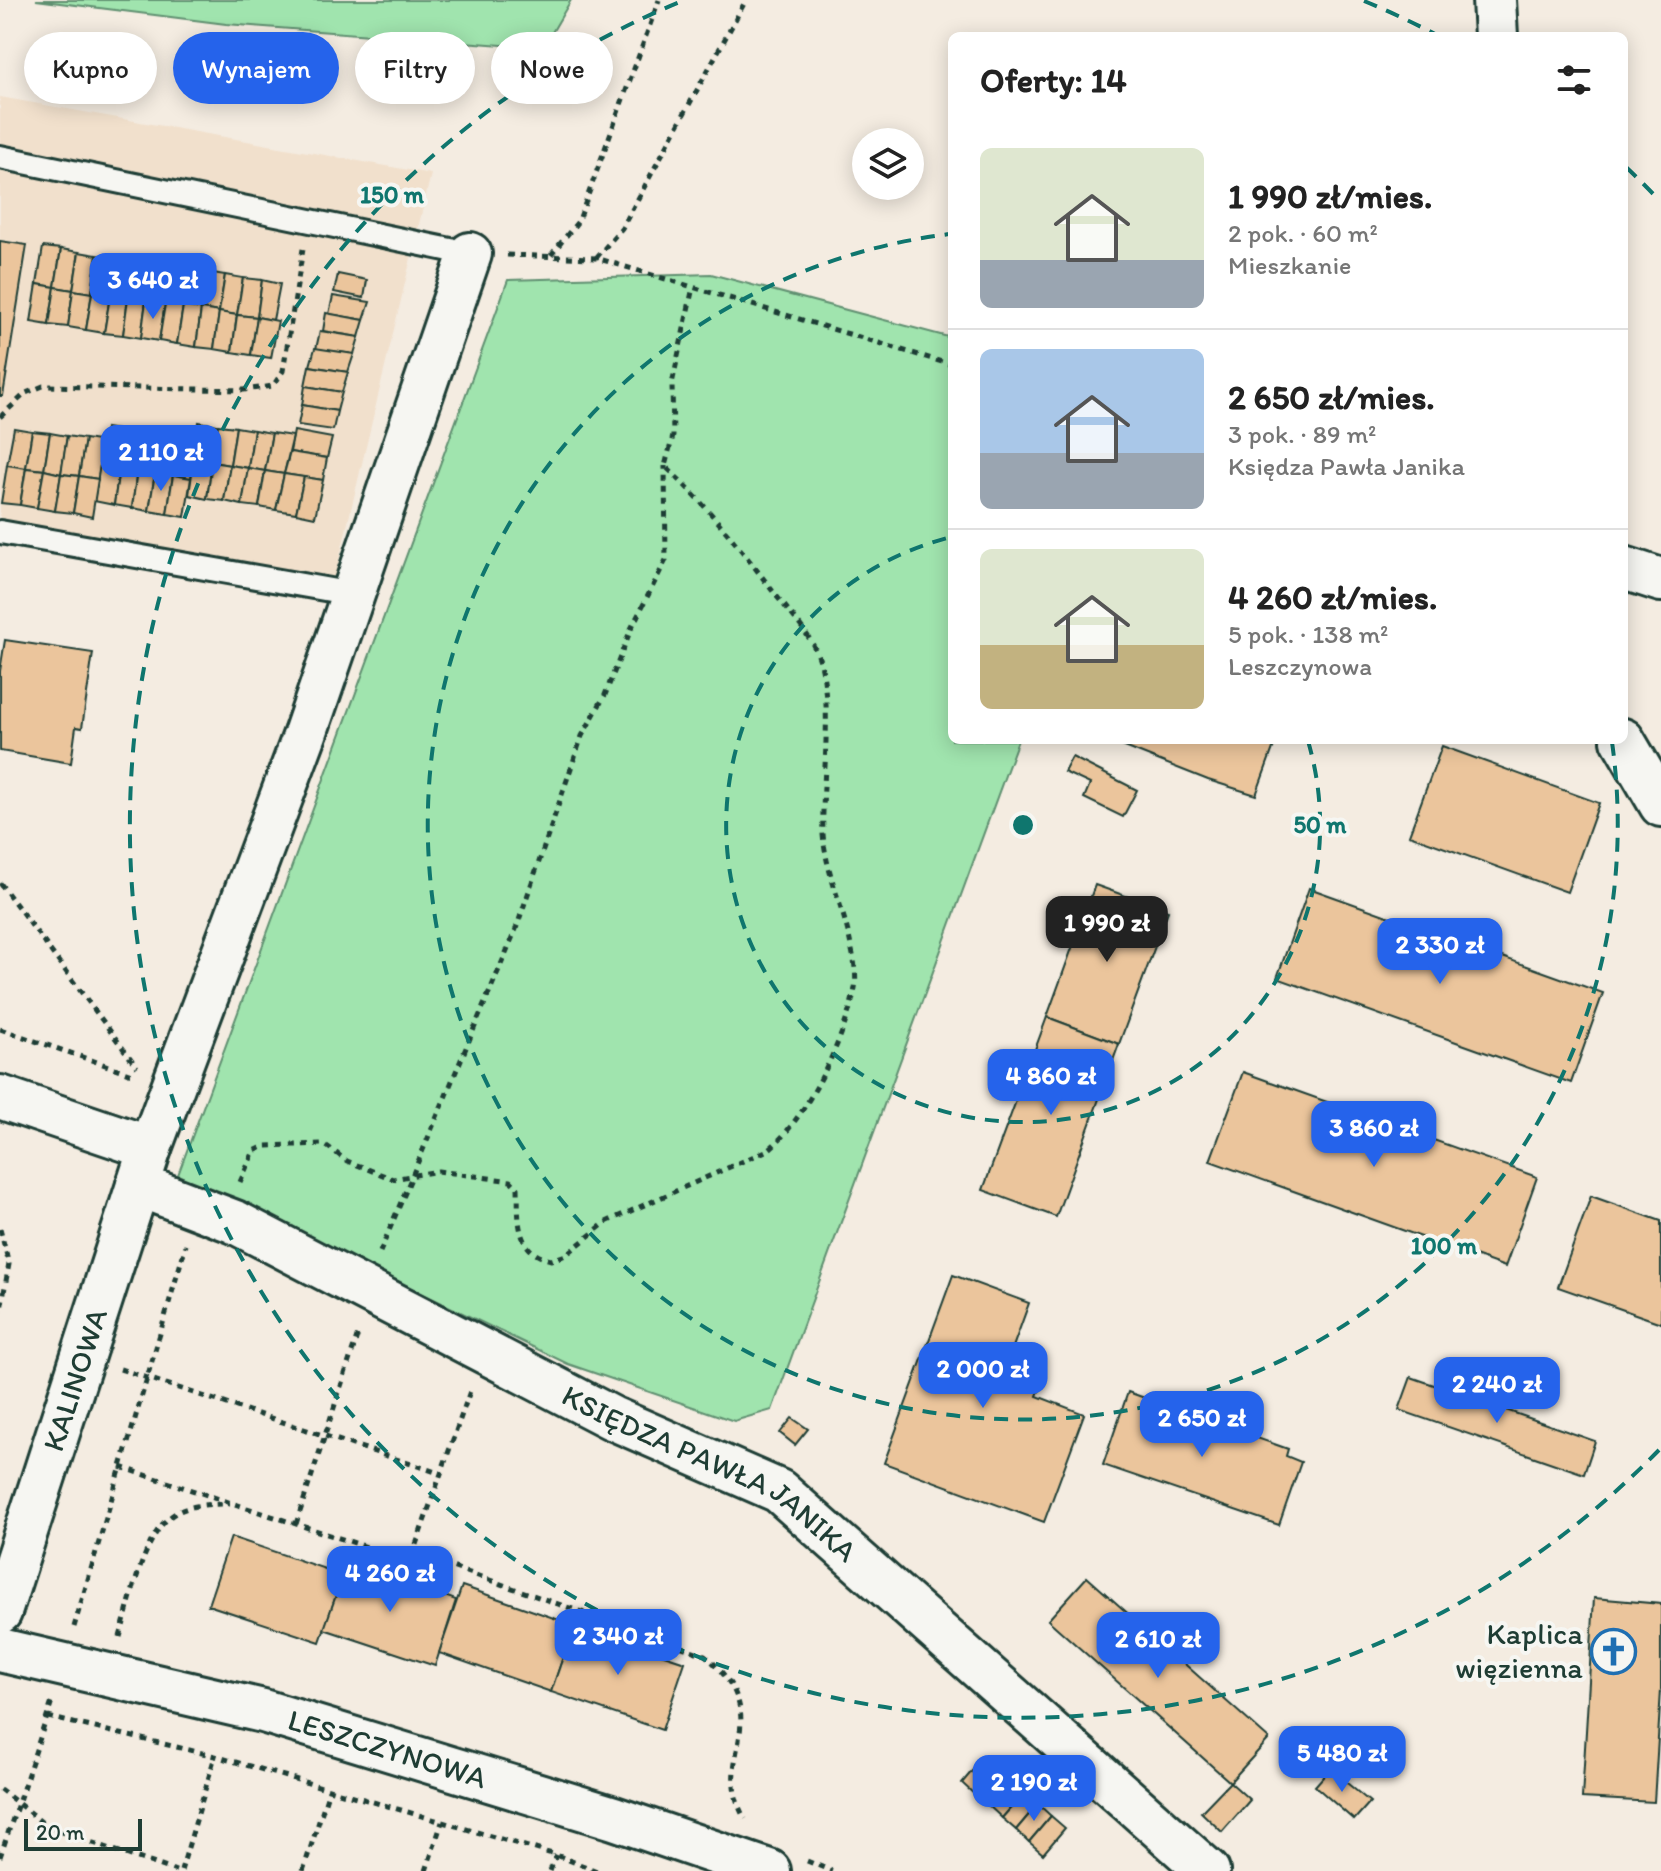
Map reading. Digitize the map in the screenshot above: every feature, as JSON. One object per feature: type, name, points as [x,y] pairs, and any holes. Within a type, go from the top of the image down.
[{"type":"street","points":[[1494,0],[1496,32]]},
{"type":"street","name":"KALINOWA","points":[[0,1612],[144,1166],[305,734],[470,254]]},
{"type":"street","points":[[1628,569],[1661,580]]},
{"type":"street","points":[[1625,744],[1661,805]]},
{"type":"street","name":"KSIĘDZA PAWŁA JANIKA","points":[[0,1097],[144,1166],[210,1213],[612,1418],[779,1491],[1208,1871]]},
{"type":"street","name":"LESZCZYNOWA","points":[[0,1650],[263,1711],[614,1818],[769,1871]]},
{"type":"lane","points":[[0,157],[470,254]]},
{"type":"lane","points":[[0,532],[353,594]]},
{"type":"path","points":[[550,256],[579,220],[659,0]]},
{"type":"path","points":[[596,258],[622,228],[746,0]]},
{"type":"path","points":[[0,417],[26,393],[43,386],[244,390],[273,386],[283,371],[308,220]]},
{"type":"path","points":[[470,254],[596,258],[948,364]]},
{"type":"path","points":[[376,1261],[516,929],[582,736],[605,695],[631,629],[666,560],[665,466],[673,436],[672,384],[693,287]]},
{"type":"path","points":[[71,1640],[147,1378],[210,1213],[254,1151],[265,1146],[324,1144],[347,1161],[393,1179],[438,1171],[511,1181],[518,1188],[516,1216],[520,1234],[529,1249],[551,1260],[566,1255],[606,1222],[768,1150],[788,1134],[804,1111],[844,1026],[856,985],[851,945],[831,879],[823,836],[824,694],[818,655],[752,563],[665,466]]},
{"type":"path","points":[[0,883],[145,1078],[0,1029]]},
{"type":"path","points":[[0,1229],[9,1264],[0,1315]]},
{"type":"path","points":[[296,1524],[361,1324]]},
{"type":"path","points":[[412,1556],[483,1351]]},
{"type":"path","points":[[82,1357],[442,1474]]},
{"type":"path","points":[[121,1467],[370,1548],[412,1556],[705,1655],[725,1673],[739,1697],[743,1722],[731,1777],[747,1823]]},
{"type":"path","points":[[116,1652],[137,1578],[154,1539],[170,1517],[203,1504],[235,1504]]},
{"type":"path","points":[[0,1857],[54,1695]]},
{"type":"path","points":[[48,1717],[215,1756],[556,1855],[597,1871]]},
{"type":"path","points":[[0,1789],[49,1828],[178,1871],[215,1756]]},
{"type":"path","points":[[303,1871],[329,1790]]},
{"type":"path","points":[[426,1871],[442,1822]]},
{"type":"path","points":[[550,1871],[556,1855]]},
{"type":"shaded area","points":[[0,97],[24,101],[24,104],[39,104],[431,174],[329,602],[0,539]]},
{"type":"green space","points":[[36,0],[571,0],[552,32],[491,32],[491,44],[475,43],[475,32],[355,34],[226,24]]},
{"type":"green space","points":[[711,274],[948,337],[948,744],[1017,744],[772,1410],[734,1421],[568,1364],[178,1175],[508,280]]},
{"type":"building","points":[[0,241],[27,245],[3,396],[0,396]]},
{"type":"building","points":[[43,247],[61,249],[55,287],[37,284]]},
{"type":"building","points":[[61,249],[79,252],[73,290],[55,287]]},
{"type":"building","points":[[79,252],[97,255],[92,293],[73,290]]},
{"type":"building","points":[[97,255],[115,258],[110,296],[92,293]]},
{"type":"building","points":[[115,258],[134,261],[128,298],[110,296]]},
{"type":"building","points":[[134,261],[152,264],[146,301],[128,298]]},
{"type":"building","points":[[152,264],[170,266],[165,304],[146,301]]},
{"type":"building","points":[[170,266],[188,269],[183,306],[165,304]]},
{"type":"building","points":[[188,269],[207,272],[201,309],[183,306]]},
{"type":"building","points":[[207,272],[225,275],[219,312],[201,309]]},
{"type":"building","points":[[338,274],[367,280],[364,298],[334,292]]},
{"type":"building","points":[[225,275],[243,278],[237,315],[219,312]]},
{"type":"building","points":[[243,278],[262,280],[257,317],[237,315]]},
{"type":"building","points":[[262,280],[280,284],[273,320],[257,317]]},
{"type":"building","points":[[37,284],[55,287],[49,325],[31,322]]},
{"type":"building","points":[[55,287],[73,290],[68,327],[49,325]]},
{"type":"building","points":[[73,290],[92,293],[86,330],[68,327]]},
{"type":"building","points":[[92,293],[110,296],[104,333],[86,330]]},
{"type":"building","points":[[110,296],[128,298],[123,335],[104,333]]},
{"type":"building","points":[[333,296],[370,302],[364,320],[329,314]]},
{"type":"building","points":[[128,298],[146,301],[141,338],[123,335]]},
{"type":"building","points":[[146,301],[165,304],[159,341],[141,338]]},
{"type":"building","points":[[165,304],[183,306],[177,344],[159,341]]},
{"type":"building","points":[[183,306],[201,309],[196,347],[177,344]]},
{"type":"building","points":[[201,309],[219,312],[214,349],[196,347]]},
{"type":"building","points":[[219,312],[237,315],[232,352],[214,349]]},
{"type":"building","points":[[326,313],[364,320],[359,337],[323,331]]},
{"type":"building","points":[[237,315],[257,317],[251,355],[232,352]]},
{"type":"building","points":[[257,317],[278,321],[271,358],[251,355]]},
{"type":"building","points":[[320,331],[359,337],[354,354],[316,349]]},
{"type":"building","points":[[315,348],[354,354],[348,372],[310,366]]},
{"type":"building","points":[[309,366],[348,372],[342,392],[305,386]]},
{"type":"building","points":[[305,386],[342,392],[337,411],[302,405]]},
{"type":"building","points":[[302,405],[337,411],[333,430],[298,425]]},
{"type":"building","points":[[199,422],[218,425],[212,462],[194,459]]},
{"type":"building","points":[[218,425],[236,427],[230,465],[212,462]]},
{"type":"building","points":[[236,427],[254,430],[248,468],[230,465]]},
{"type":"building","points":[[14,428],[32,431],[26,468],[7,465]]},
{"type":"building","points":[[106,428],[124,431],[119,468],[100,465]]},
{"type":"building","points":[[254,430],[272,433],[265,471],[248,468]]},
{"type":"building","points":[[32,431],[50,433],[44,470],[26,468]]},
{"type":"building","points":[[124,431],[143,433],[137,470],[119,468]]},
{"type":"building","points":[[294,431],[332,438],[327,458],[290,452]]},
{"type":"building","points":[[50,433],[67,436],[61,474],[44,470]]},
{"type":"building","points":[[143,433],[161,436],[155,473],[137,470]]},
{"type":"building","points":[[272,433],[293,436],[284,474],[265,471]]},
{"type":"building","points":[[67,436],[85,439],[79,476],[61,474]]},
{"type":"building","points":[[161,436],[178,438],[173,475],[155,473]]},
{"type":"building","points":[[178,438],[197,440],[191,478],[173,475]]},
{"type":"building","points":[[85,439],[104,442],[98,479],[79,476]]},
{"type":"building","points":[[290,452],[327,458],[323,480],[284,474]]},
{"type":"building","points":[[194,459],[212,462],[207,499],[189,495]]},
{"type":"building","points":[[212,462],[230,465],[224,501],[207,499]]},
{"type":"building","points":[[7,465],[26,468],[20,505],[1,503]]},
{"type":"building","points":[[100,465],[119,468],[114,505],[94,501]]},
{"type":"building","points":[[230,465],[248,468],[242,505],[224,501]]},
{"type":"building","points":[[26,468],[44,470],[37,508],[20,505]]},
{"type":"building","points":[[119,468],[137,470],[132,508],[114,505]]},
{"type":"building","points":[[248,468],[265,471],[259,507],[242,505]]},
{"type":"building","points":[[44,470],[61,474],[55,511],[37,508]]},
{"type":"building","points":[[137,470],[155,473],[149,511],[132,508]]},
{"type":"building","points":[[265,471],[284,474],[276,510],[259,507]]},
{"type":"building","points":[[155,473],[173,475],[167,514],[149,511]]},
{"type":"building","points":[[61,474],[79,476],[73,513],[55,511]]},
{"type":"building","points":[[284,474],[304,477],[296,513],[276,510]]},
{"type":"building","points":[[173,475],[191,478],[185,517],[167,514]]},
{"type":"building","points":[[79,476],[98,479],[92,517],[73,513]]},
{"type":"building","points":[[304,477],[323,480],[315,517],[296,513]]},
{"type":"building","points":[[5,640],[93,653],[82,728],[76,727],[71,763],[0,751],[0,671]]},
{"type":"building","points":[[1117,744],[1275,744],[1256,795],[1208,780]]},
{"type":"building","points":[[1442,746],[1599,803],[1567,892],[1409,835]]},
{"type":"building","points":[[1072,757],[1137,790],[1123,817],[1084,798],[1090,784],[1064,772]]},
{"type":"building","points":[[1095,885],[1168,911],[1119,1044],[1047,1017]]},
{"type":"building","points":[[1309,888],[1603,993],[1571,1083],[1277,978]]},
{"type":"building","points":[[1047,1017],[1119,1044],[1056,1217],[983,1190]]},
{"type":"building","points":[[1243,1072],[1537,1177],[1505,1267],[1210,1161]]},
{"type":"building","points":[[1591,1196],[1661,1221],[1661,1323],[1558,1287]]},
{"type":"building","points":[[953,1275],[1029,1303],[1000,1383],[1019,1390],[1024,1375],[1043,1381],[1037,1396],[1084,1414],[1044,1522],[884,1463]]},
{"type":"building","points":[[1411,1377],[1595,1441],[1584,1474],[1399,1410]]},
{"type":"building","points":[[1128,1392],[1288,1449],[1286,1456],[1301,1462],[1279,1525],[1103,1465]]},
{"type":"building","points":[[792,1418],[808,1429],[795,1445],[780,1433]]},
{"type":"building","points":[[231,1537],[343,1575],[320,1642],[208,1605]]},
{"type":"building","points":[[348,1562],[456,1600],[435,1666],[324,1629]]},
{"type":"building","points":[[1087,1577],[1269,1739],[1230,1782],[1048,1620]]},
{"type":"building","points":[[462,1586],[574,1625],[551,1692],[439,1653]]},
{"type":"building","points":[[1594,1598],[1661,1604],[1661,1690],[1654,1802],[1582,1798]]},
{"type":"building","points":[[574,1625],[685,1662],[662,1730],[551,1692]]},
{"type":"building","points":[[983,1758],[997,1769],[975,1795],[962,1783]]},
{"type":"building","points":[[997,1769],[1011,1781],[989,1806],[975,1795]]},
{"type":"building","points":[[1330,1769],[1370,1802],[1354,1820],[1315,1786]]},
{"type":"building","points":[[1011,1781],[1024,1793],[1002,1818],[989,1806]]},
{"type":"building","points":[[1230,1782],[1250,1800],[1222,1832],[1201,1812]]},
{"type":"building","points":[[1024,1793],[1038,1804],[1016,1830],[1002,1818]]},
{"type":"building","points":[[1038,1804],[1051,1816],[1029,1842],[1016,1830]]},
{"type":"building","points":[[1051,1816],[1065,1828],[1043,1854],[1029,1842]]},
{"type":"place","name":"Kaplica więzienna","points":[[1614,1651]]}]
